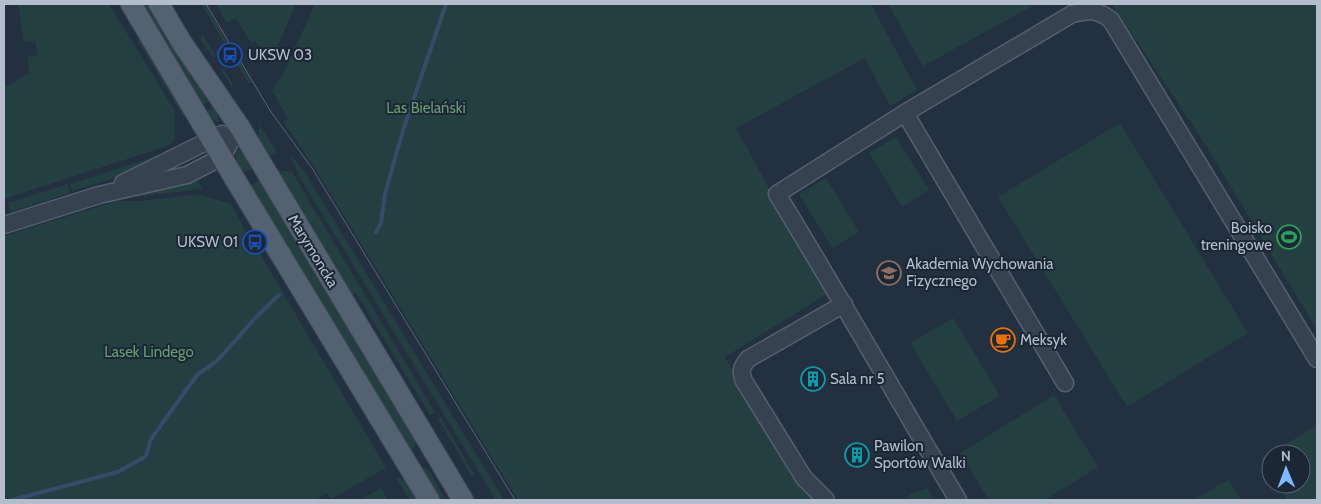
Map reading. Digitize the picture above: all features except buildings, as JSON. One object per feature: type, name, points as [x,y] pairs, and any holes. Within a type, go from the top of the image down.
[{"type":"main road","name":"Marymoncka","points":[[131,4],[429,500]]},
{"type":"main road","name":"Marymoncka","points":[[159,4],[182,43],[239,126],[463,500]]},
{"type":"street","points":[[958,500],[844,304],[777,194],[906,113],[1072,14],[1084,11],[1101,12],[1111,20],[1317,359]]},
{"type":"street","points":[[906,113],[1065,383]]},
{"type":"street","points":[[99,195],[239,126]]},
{"type":"street","points":[[4,225],[99,195],[187,175],[222,157],[239,126]]},
{"type":"street","points":[[826,500],[804,478],[744,381],[741,367],[748,360],[844,304]]},
{"type":"green space","points":[[18,4],[109,4],[175,111],[175,139],[169,145],[161,148],[4,199],[4,88],[29,73],[27,57],[37,55],[35,41],[24,42]]},
{"type":"green space","points":[[140,4],[150,4],[211,100],[202,105]]},
{"type":"green space","points":[[201,4],[205,4],[252,82],[249,84]]},
{"type":"green space","points":[[216,4],[296,4],[270,64],[255,41],[251,43],[236,18],[227,23]]},
{"type":"green space","name":"Las Bielański","points":[[315,4],[871,4],[917,90],[890,106],[865,58],[736,128],[827,294],[725,357],[792,478],[817,500],[518,500],[315,168],[284,123],[288,118],[272,91],[285,70]]},
{"type":"green space","points":[[888,4],[1036,4],[923,66]]},
{"type":"green space","points":[[1112,4],[1317,4],[1317,330],[1205,144]]},
{"type":"green space","points":[[203,35],[216,56],[213,57],[219,67],[201,40],[200,36]]},
{"type":"green space","points":[[140,39],[185,114],[183,116],[138,41]]},
{"type":"green space","points":[[223,68],[233,84],[232,87],[220,69]]},
{"type":"green space","points":[[215,107],[219,123],[206,112]]},
{"type":"green space","points":[[1120,123],[1248,333],[1127,407],[998,197]]},
{"type":"green space","points":[[259,125],[276,150],[276,153],[269,158],[258,138]]},
{"type":"green space","points":[[896,137],[929,190],[902,207],[869,153]]},
{"type":"green space","points":[[239,150],[246,156],[253,168],[242,173],[237,163],[235,152]]},
{"type":"green space","points":[[164,154],[115,178],[72,191],[70,184]]},
{"type":"green space","points":[[292,156],[306,174],[504,500],[496,500],[299,176]]},
{"type":"green space","points":[[276,170],[292,172],[435,412],[430,415],[356,293],[350,296]]},
{"type":"green space","points":[[826,178],[859,232],[832,248],[799,194]]},
{"type":"green space","points":[[198,180],[202,189],[133,197]]},
{"type":"green space","points":[[260,180],[415,437],[413,449],[409,449],[250,186]]},
{"type":"green space","points":[[68,184],[70,193],[10,212],[8,203]]},
{"type":"green space","name":"Lasek Lindego","points":[[198,194],[231,204],[255,249],[258,250],[386,468],[331,499],[327,493],[315,500],[4,500],[4,236],[117,201],[142,201]]},
{"type":"green space","points":[[953,318],[1000,396],[957,421],[910,343]]},
{"type":"green space","points":[[1054,395],[1098,467],[1045,500],[989,500],[960,453]]},
{"type":"green space","points":[[440,416],[474,474],[472,476],[438,419]]},
{"type":"green space","points":[[1317,425],[1317,500],[1287,500],[1283,494],[1311,494],[1311,444],[1286,444]]},
{"type":"green space","points":[[420,466],[429,471],[446,500],[438,500]]},
{"type":"green space","points":[[399,477],[407,482],[418,500],[410,500],[396,478]]},
{"type":"green space","points":[[1228,480],[1241,500],[1194,500]]},
{"type":"green space","points":[[381,488],[388,500],[360,500]]},
{"type":"green space","points":[[927,488],[934,500],[906,500],[910,494]]},
{"type":"waterway","points":[[376,232],[381,223],[385,194],[403,130],[446,4]]},
{"type":"waterway","points":[[12,500],[118,472],[146,456],[151,439],[197,375],[218,360],[257,316],[279,295]]},
{"type":"tram line","points":[[206,4],[271,112],[312,168],[515,500]]},
{"type":"place","name":"UKSW 03","points":[[230,55]]},
{"type":"place","name":"Boisko treningowe","points":[[1289,237]]},
{"type":"place","name":"UKSW 01","points":[[255,242]]},
{"type":"place","name":"Akademia Wychowania Fizycznego","points":[[889,273]]},
{"type":"place","name":"Meksyk","points":[[1003,340]]},
{"type":"place","name":"Sala nr 5","points":[[813,379]]},
{"type":"place","name":"Pawilon Sportów Walki","points":[[857,455]]}]
